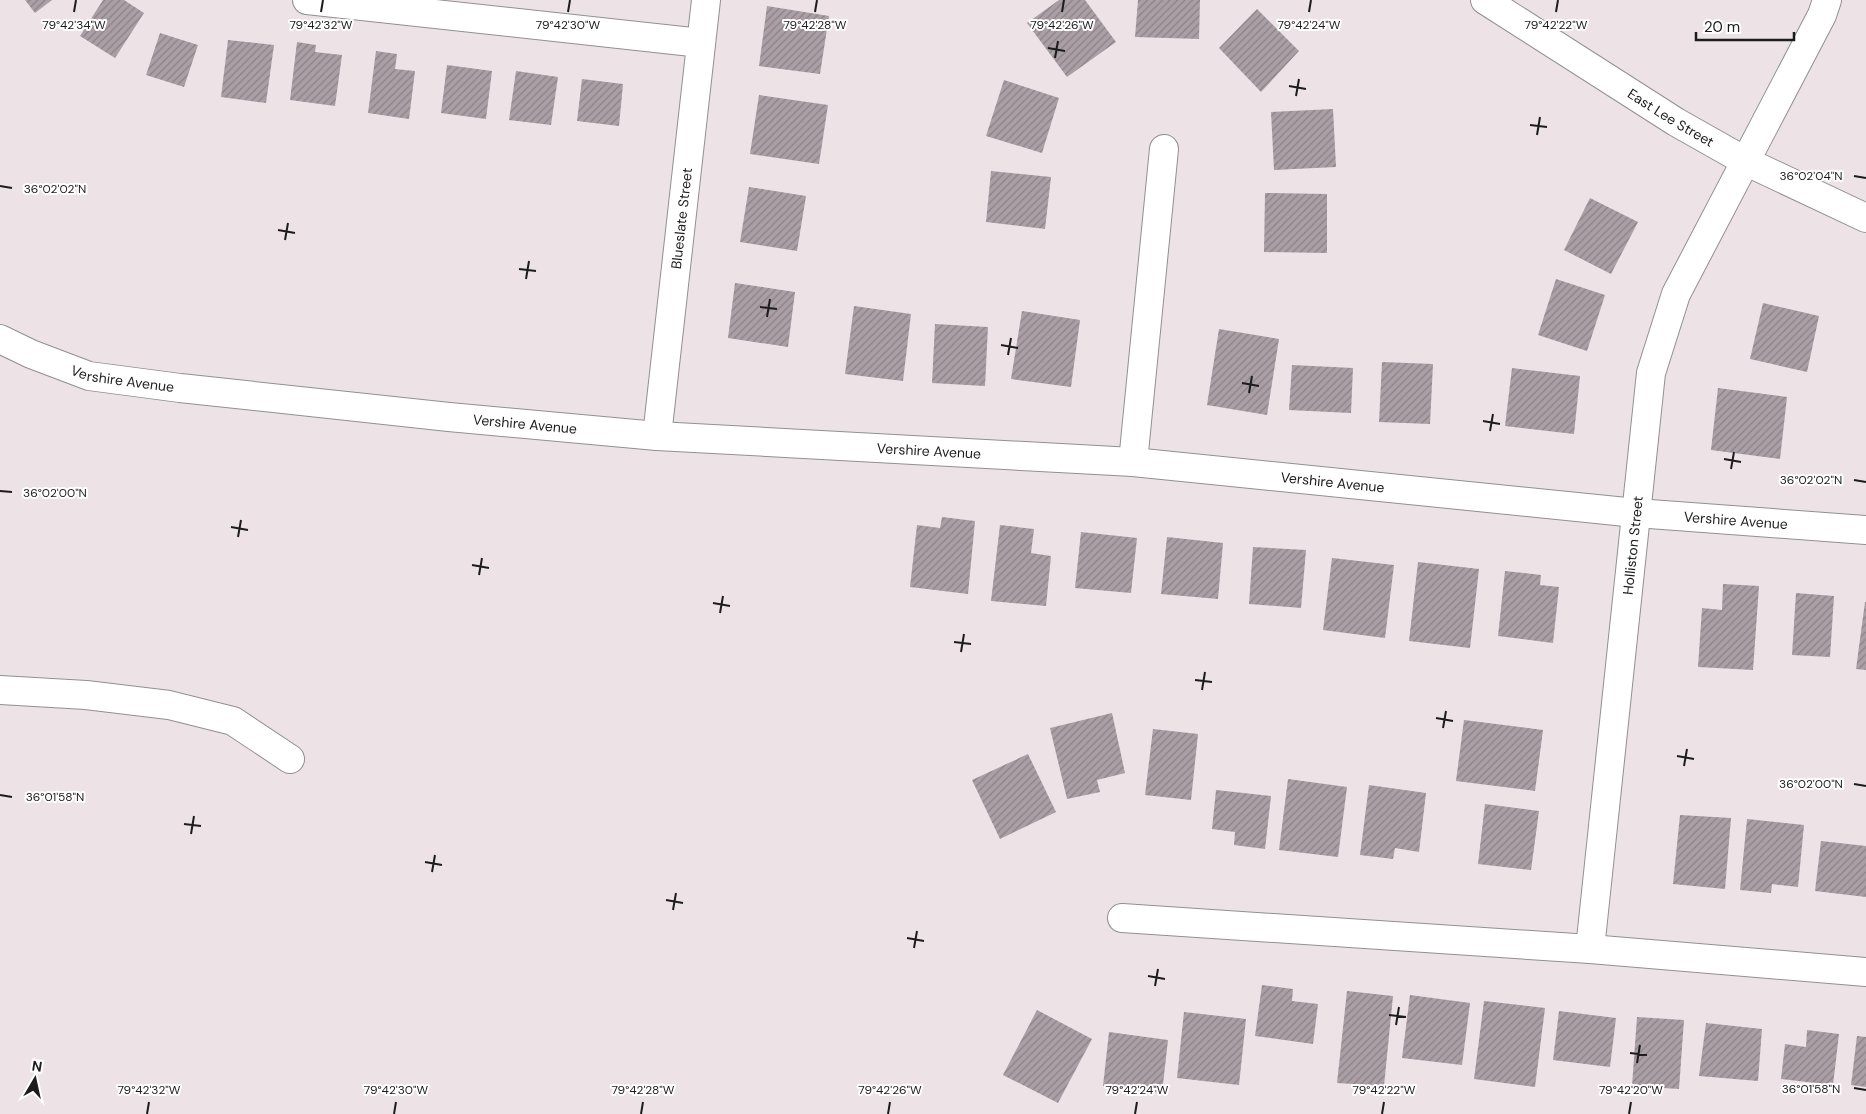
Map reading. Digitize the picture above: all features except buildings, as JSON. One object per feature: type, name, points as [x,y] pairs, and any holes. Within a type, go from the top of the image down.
[{"type":"street","points":[[307,0],[701,43]]},
{"type":"street","name":"Blueslate Street","points":[[657,436],[706,0]]},
{"type":"street","name":"East Lee Street","points":[[1485,0],[1676,122],[1745,161],[1866,218]]},
{"type":"street","name":"Holliston Street","points":[[1590,950],[1651,373],[1676,294],[1822,15],[1827,0]]},
{"type":"street","points":[[1133,462],[1164,149]]},
{"type":"street","name":"Vershire Avenue","points":[[0,338],[31,354],[98,377],[180,388],[430,415],[657,436],[1133,462],[1636,513],[1866,530]]},
{"type":"street","points":[[0,690],[86,695],[169,705],[233,721],[290,760]]},
{"type":"street","points":[[1122,918],[1590,950],[1866,972]]}]
